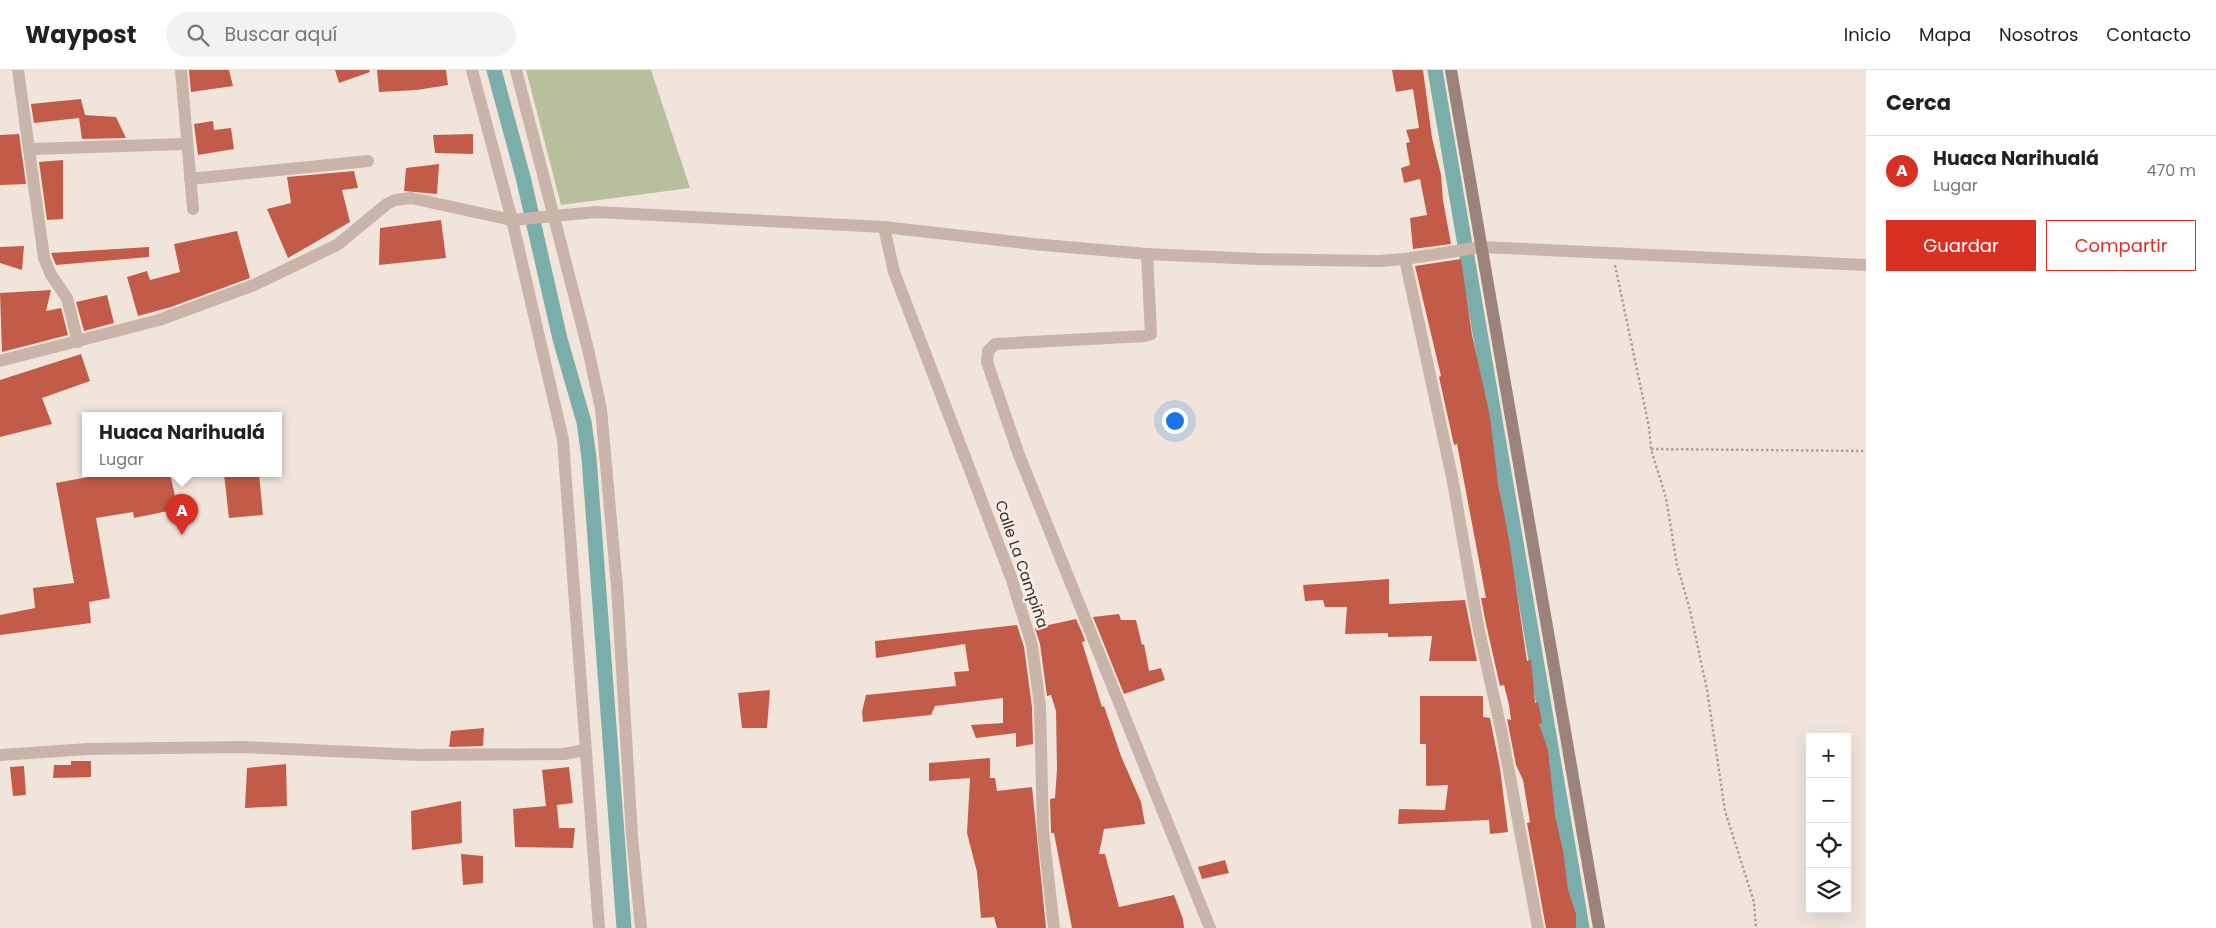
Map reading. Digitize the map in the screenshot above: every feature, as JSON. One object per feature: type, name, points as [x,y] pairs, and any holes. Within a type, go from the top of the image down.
[{"type":"main road","points":[[1451,70],[1472,248],[1599,928]]},
{"type":"street","points":[[18,70],[44,258],[51,275],[68,298],[78,342]]},
{"type":"street","points":[[181,70],[193,209]]},
{"type":"street","points":[[472,70],[512,220],[563,440],[599,928]]},
{"type":"street","points":[[516,70],[550,216],[588,349],[602,409],[632,836],[641,928]]},
{"type":"street","points":[[30,149],[186,144]]},
{"type":"street","points":[[190,178],[368,161]]},
{"type":"street","points":[[0,361],[159,320],[262,281],[337,245],[387,204],[396,200],[411,198],[428,200],[512,220],[596,212],[884,227],[1033,244],[1147,254],[1258,259],[1378,261],[1406,259],[1472,248],[1866,265]]},
{"type":"street","name":"Calle La Campiña","points":[[884,227],[894,272],[1008,568],[1032,645],[1040,706],[1043,831],[1054,928]]},
{"type":"street","points":[[1147,254],[1151,334],[1145,336],[995,344],[988,350],[987,362],[1019,455],[1210,928]]},
{"type":"street","points":[[1406,259],[1453,482],[1478,626],[1502,734],[1538,928]]},
{"type":"street","points":[[0,755],[88,749],[243,747],[419,755],[564,754],[585,750]]},
{"type":"path","points":[[1612,253],[1650,427],[1651,449],[1666,498],[1677,565],[1690,610],[1707,690],[1725,810],[1754,902],[1756,928]]},
{"type":"path","points":[[1651,449],[1866,452]]},
{"type":"green space","points":[[526,70],[651,70],[690,188],[561,205]]},
{"type":"building","points":[[189,70],[229,70],[233,86],[191,92]]},
{"type":"building","points":[[335,70],[369,70],[370,72],[339,83]]},
{"type":"building","points":[[377,70],[446,70],[448,85],[417,90],[379,92]]},
{"type":"building","points":[[1392,70],[1423,70],[1432,138],[1441,175],[1443,200],[1451,244],[1413,249],[1410,218],[1427,215],[1420,179],[1404,183],[1401,168],[1410,165],[1406,143],[1410,142],[1406,130],[1419,128],[1413,89],[1396,92]]},
{"type":"building","points":[[81,99],[85,115],[116,117],[126,138],[82,139],[79,118],[34,123],[31,104]]},
{"type":"building","points":[[213,121],[214,130],[231,128],[234,149],[198,155],[194,124]]},
{"type":"building","points":[[19,134],[26,184],[0,185],[0,135]]},
{"type":"building","points":[[473,134],[473,154],[435,153],[433,135]]},
{"type":"building","points":[[63,160],[63,219],[47,220],[39,162]]},
{"type":"building","points":[[439,164],[437,194],[404,191],[406,168]]},
{"type":"building","points":[[354,171],[358,188],[342,190],[350,222],[288,258],[267,209],[291,203],[287,177]]},
{"type":"building","points":[[441,220],[446,258],[379,265],[380,228]]},
{"type":"building","points":[[237,231],[250,278],[171,307],[138,316],[127,277],[147,271],[150,280],[180,272],[174,244]]},
{"type":"building","points":[[24,246],[22,270],[0,263],[0,247]]},
{"type":"building","points":[[149,247],[149,257],[56,265],[51,253]]},
{"type":"building","points":[[1461,259],[1472,335],[1490,417],[1498,483],[1509,540],[1527,661],[1531,660],[1535,703],[1538,702],[1542,723],[1539,724],[1548,750],[1555,815],[1563,851],[1568,890],[1576,914],[1576,928],[1546,928],[1527,823],[1530,822],[1523,780],[1516,765],[1507,719],[1511,720],[1509,705],[1504,685],[1500,686],[1486,624],[1481,598],[1486,598],[1457,444],[1454,445],[1439,377],[1441,376],[1415,266]]},
{"type":"building","points":[[51,290],[46,311],[61,308],[68,335],[2,352],[0,293]]},
{"type":"building","points":[[107,295],[114,323],[84,331],[76,302]]},
{"type":"building","points":[[81,354],[90,381],[42,398],[52,424],[0,437],[0,380]]},
{"type":"building","points":[[88,477],[171,477],[178,509],[134,518],[133,512],[96,518],[110,598],[89,602],[91,623],[0,635],[0,615],[35,608],[33,588],[74,583],[56,483]]},
{"type":"building","points":[[224,477],[259,477],[263,515],[229,518]]},
{"type":"building","points":[[1389,579],[1389,604],[1465,600],[1477,661],[1429,661],[1432,636],[1388,637],[1388,633],[1345,634],[1347,607],[1325,607],[1323,600],[1305,601],[1303,585]]},
{"type":"building","points":[[1119,614],[1121,620],[1136,620],[1142,645],[1144,644],[1149,671],[1161,668],[1165,680],[1124,694],[1093,617]]},
{"type":"building","points":[[1076,619],[1085,641],[1082,642],[1102,707],[1104,706],[1121,756],[1141,802],[1145,824],[1104,829],[1099,854],[1105,854],[1119,907],[1174,895],[1183,919],[1184,928],[1072,928],[1054,833],[1051,833],[1050,799],[1055,798],[1057,769],[1056,711],[1051,695],[1047,696],[1040,644],[1035,628]]},
{"type":"building","points":[[1017,625],[1024,647],[1032,707],[1033,744],[1016,747],[1016,733],[976,738],[971,725],[1003,723],[1003,698],[935,706],[931,715],[863,722],[862,712],[866,695],[956,686],[954,672],[969,671],[965,644],[876,658],[875,641]]},
{"type":"building","points":[[770,690],[767,728],[742,728],[738,693]]},
{"type":"building","points":[[1420,696],[1483,696],[1483,717],[1490,718],[1500,768],[1508,832],[1490,834],[1489,820],[1398,824],[1399,809],[1445,810],[1448,785],[1426,786],[1426,744],[1420,744]]},
{"type":"building","points":[[484,728],[483,746],[449,747],[451,731]]},
{"type":"building","points":[[990,758],[990,778],[995,778],[997,791],[1032,787],[1046,928],[997,928],[994,917],[981,918],[977,872],[967,833],[970,778],[929,781],[929,763]]},
{"type":"building","points":[[71,761],[91,761],[91,777],[53,778],[54,765],[71,765]]},
{"type":"building","points":[[286,764],[287,806],[245,808],[247,768]]},
{"type":"building","points":[[24,766],[26,795],[13,796],[10,767]]},
{"type":"building","points":[[569,767],[573,803],[557,805],[559,828],[575,828],[573,848],[515,847],[513,809],[546,806],[542,770]]},
{"type":"building","points":[[461,801],[462,843],[412,850],[411,811]]},
{"type":"building","points":[[461,854],[483,856],[483,883],[463,885]]},
{"type":"building","points":[[1225,860],[1229,873],[1202,879],[1198,867]]},
{"type":"waterway","points":[[494,70],[523,177],[560,339],[584,422],[589,458],[624,928]]},
{"type":"waterway","points":[[1435,70],[1582,928]]},
{"type":"place","name":"Huaca Narihualá","points":[[182,535]]}]
